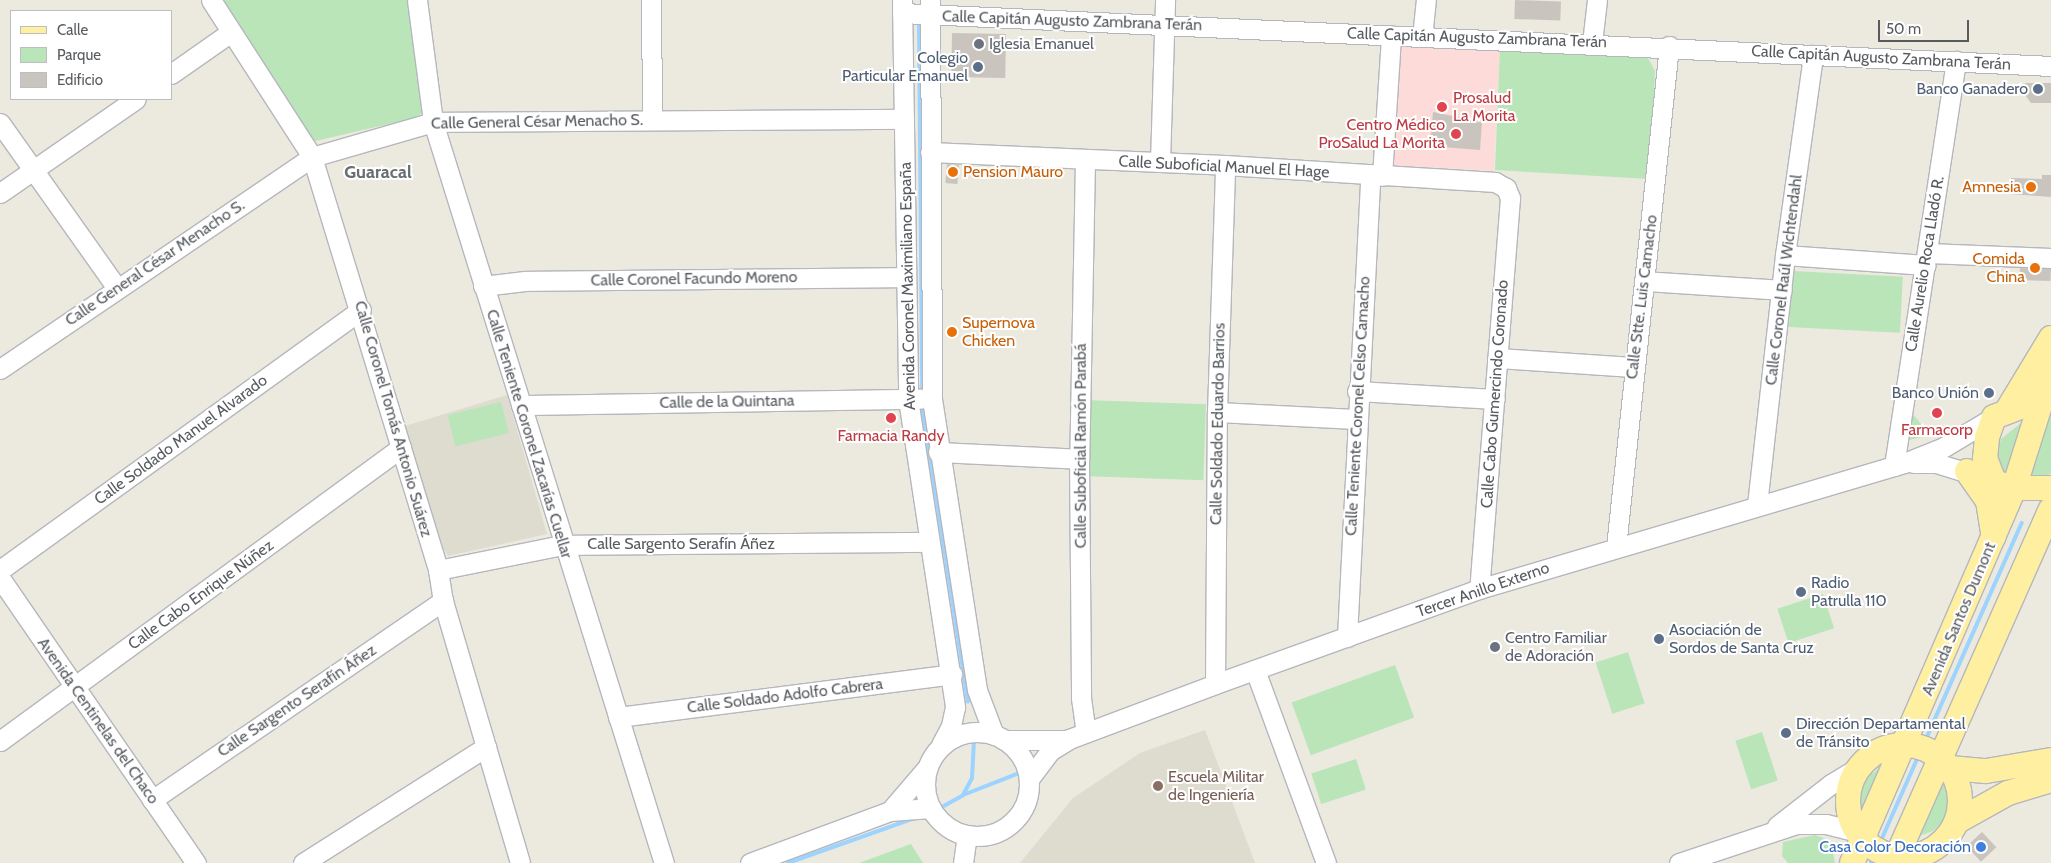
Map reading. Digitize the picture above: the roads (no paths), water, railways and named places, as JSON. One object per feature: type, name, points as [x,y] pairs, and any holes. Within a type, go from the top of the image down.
[{"type":"main road","points":[[2051,338],[2001,413],[1985,446],[1987,468],[2011,486],[2051,488]]},
{"type":"main road","name":"Avenida Santos Dumont","points":[[1884,850],[1928,754],[1937,672],[1994,537],[2011,486],[2048,395],[2051,371]]},
{"type":"main road","points":[[2001,413],[2048,395]]},
{"type":"main road","points":[[1967,472],[1988,501],[1994,537]]},
{"type":"main road","name":"Avenida Santos Dumont","points":[[1852,863],[1884,850],[1928,754],[2046,528],[2051,509]]},
{"type":"main road","points":[[1937,672],[1862,764],[1848,799],[1884,850],[1927,852],[1940,844],[1956,822],[2026,787],[2051,780]]},
{"type":"main road","points":[[1862,764],[1886,748],[1928,754],[1986,771],[2051,760]]},
{"type":"main road","points":[[1928,754],[1960,794],[1956,822]]},
{"type":"main road","points":[[2026,787],[2022,773],[2051,766]]},
{"type":"street","name":"Calle Coronel Tomás Antonio Suárez","points":[[211,0],[312,157],[361,310],[438,570],[443,602],[520,863]]},
{"type":"street","name":"Calle Teniente Coronel Zacarías Cuellar","points":[[417,0],[433,122],[521,405],[562,545],[664,863]]},
{"type":"street","points":[[651,0],[652,119]]},
{"type":"street","points":[[1160,162],[1165,0]]},
{"type":"street","points":[[1422,37],[1426,0]]},
{"type":"street","points":[[1592,43],[1597,0]]},
{"type":"street","name":"Calle Capitán Augusto Zambrana Terán","points":[[917,9],[1422,37],[1669,46],[2051,66]]},
{"type":"street","name":"Avenida Coronel Maximiliano España","points":[[917,9],[904,119],[906,277],[921,399],[928,542],[952,674],[955,707],[951,726],[941,745]]},
{"type":"street","name":"Avenida Coronel Maximiliano España","points":[[917,9],[930,152],[921,399],[938,452],[977,690],[999,738]]},
{"type":"street","points":[[172,73],[231,32]]},
{"type":"street","name":"Calle Teniente Coronel Celso Camacho","points":[[1347,637],[1357,391],[1376,176],[1391,35]]},
{"type":"street","name":"Calle Stte. Luis Camacho","points":[[1616,547],[1633,367],[1669,46]]},
{"type":"street","name":"Calle Coronel Raúl Wichtendahl","points":[[1757,505],[1785,254],[1813,55]]},
{"type":"street","name":"Calle Aurelio Roca Lladó R.","points":[[1899,465],[1956,61]]},
{"type":"street","points":[[0,193],[135,100]]},
{"type":"street","name":"Calle General César Menacho S.","points":[[0,369],[312,157],[433,122],[652,119],[904,119]]},
{"type":"street","points":[[0,123],[117,288]]},
{"type":"street","name":"Calle Suboficial Manuel El Hage","points":[[930,152],[1225,165],[1495,182],[1506,188],[1510,198]]},
{"type":"street","name":"Calle Suboficial Ramón Parabá","points":[[1085,160],[1079,459],[1081,698],[1086,732]]},
{"type":"street","name":"Calle Soldado Eduardo Barrios","points":[[1215,684],[1217,412],[1225,165]]},
{"type":"street","name":"Calle Cabo Gumercindo Coronado","points":[[1480,590],[1510,198]]},
{"type":"street","points":[[1785,254],[1927,259],[2051,258]]},
{"type":"street","name":"Calle Coronel Facundo Moreno","points":[[484,286],[525,281],[906,277]]},
{"type":"street","points":[[1644,281],[1782,290]]},
{"type":"street","name":"Calle Soldado Manuel Alvarado","points":[[0,570],[361,310]]},
{"type":"street","points":[[1498,358],[1633,367]]},
{"type":"street","points":[[1357,391],[1495,399]]},
{"type":"street","name":"Calle de la Quintana","points":[[521,405],[921,399]]},
{"type":"street","points":[[1217,412],[1356,419]]},
{"type":"street","name":"Tercer Anillo Externo","points":[[1029,779],[1046,756],[1068,739],[1086,732],[1480,590],[1616,547],[1899,465],[1944,447],[2001,413]]},
{"type":"street","name":"Calle Cabo Enrique Núñez","points":[[0,741],[74,689],[401,447]]},
{"type":"street","points":[[938,452],[1079,459]]},
{"type":"street","name":"Tercer Anillo Externo","points":[[1899,465],[1936,463],[2011,486]]},
{"type":"street","name":"Calle Sargento Serafín Áñez","points":[[438,570],[562,545],[928,542]]},
{"type":"street","name":"Avenida Centinelas del Chaco","points":[[0,578],[74,689],[196,863]]},
{"type":"street","name":"Calle Sargento Serafín Áñez","points":[[152,800],[443,602]]},
{"type":"street","points":[[1255,670],[1326,863]]},
{"type":"street","name":"Calle Soldado Adolfo Cabrera","points":[[618,717],[952,674]]},
{"type":"street","points":[[890,810],[926,769],[941,745],[966,733],[999,738],[1020,757],[1029,779],[1023,810],[1013,823],[999,832],[967,836],[945,826],[930,808],[925,783],[926,769]]},
{"type":"street","name":"Tercer Anillo Externo","points":[[999,738],[1068,739]]},
{"type":"street","points":[[302,863],[486,747]]},
{"type":"street","points":[[1768,834],[1831,784],[1862,764]]},
{"type":"street","points":[[750,863],[890,810],[930,808]]},
{"type":"street","points":[[1679,863],[1768,834],[1811,823],[1884,850]]},
{"type":"street","points":[[963,863],[967,836]]},
{"type":"waterway","points":[[919,20],[922,393]]},
{"type":"waterway","points":[[922,405],[968,701]]},
{"type":"waterway","points":[[1871,863],[2022,523]]},
{"type":"waterway","points":[[940,808],[963,795],[972,778],[974,740]]},
{"type":"waterway","points":[[963,795],[1017,774]]},
{"type":"waterway","points":[[788,863],[915,818]]},
{"type":"place","name":"Iglesia Emanuel","points":[[979,44]]},
{"type":"place","name":"Colegio Particular Emanuel","points":[[978,67]]},
{"type":"place","name":"Banco Ganadero","points":[[2038,89]]},
{"type":"place","name":"Prosalud La Morita","points":[[1442,107]]},
{"type":"place","name":"Centro Médico ProSalud La Morita","points":[[1456,134]]},
{"type":"place","name":"Pension Mauro","points":[[953,172]]},
{"type":"place","name":"Amnesia","points":[[2031,187]]},
{"type":"place","name":"Comida China","points":[[2035,268]]},
{"type":"place","name":"Supernova Chicken","points":[[952,332]]},
{"type":"place","name":"Banco Unión","points":[[1989,393]]},
{"type":"place","name":"Farmacorp","points":[[1937,413]]},
{"type":"place","name":"Farmacia Randy","points":[[891,418]]},
{"type":"place","name":"Radio Patrulla 110","points":[[1801,592]]},
{"type":"place","name":"Asociación de Sordos de Santa Cruz","points":[[1659,639]]},
{"type":"place","name":"Centro Familiar de Adoración","points":[[1495,647]]},
{"type":"place","name":"Dirección Departamental de Tránsito","points":[[1786,733]]},
{"type":"place","name":"Escuela Militar de Ingeniería","points":[[1158,786]]},
{"type":"place","name":"Casa Color Decoración","points":[[1981,847]]},
{"type":"district","name":"Guaracal","points":[[378,172]]}]
